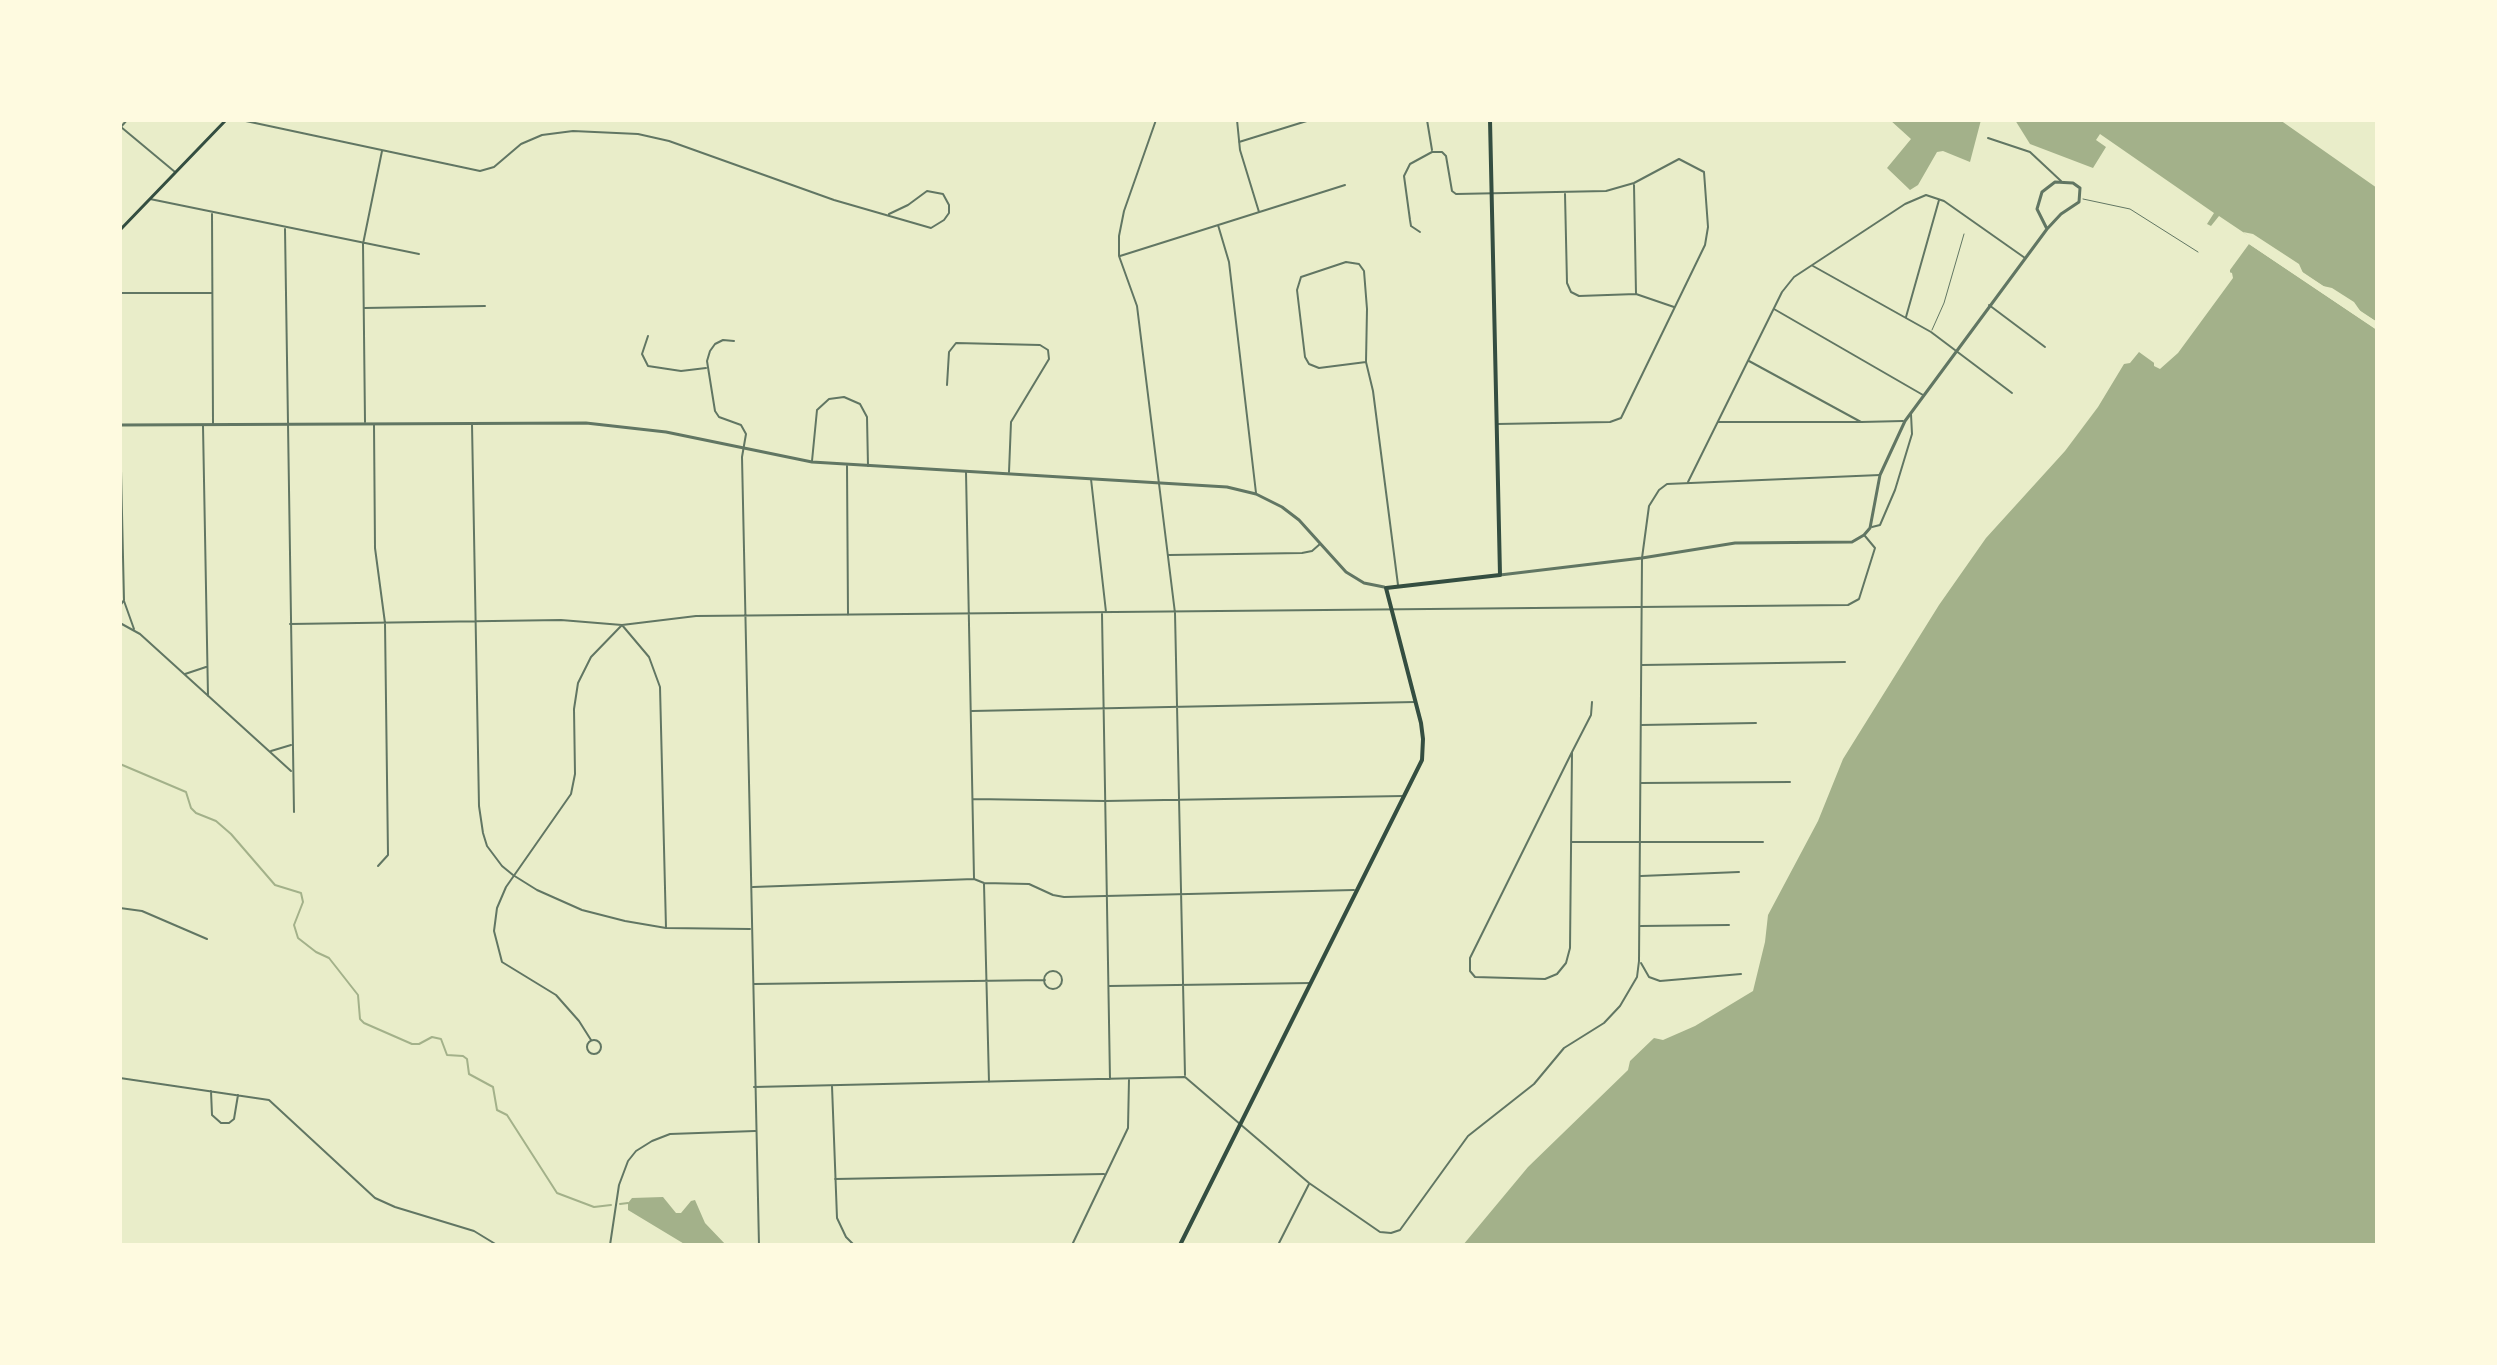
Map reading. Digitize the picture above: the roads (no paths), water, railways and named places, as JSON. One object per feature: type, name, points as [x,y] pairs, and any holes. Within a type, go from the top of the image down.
[{"type":"main road","points":[[120,230],[226,120]]},
{"type":"main road","points":[[1180,1245],[1418,771],[1423,751],[1416,702],[1386,588],[1500,575],[1490,120]]},
{"type":"street","points":[[127,120],[121,128],[175,172]]},
{"type":"street","points":[[241,120],[485,171],[521,144],[542,135],[573,131],[638,134],[669,141],[868,211],[889,214],[931,228],[944,220],[949,213],[949,205],[943,194],[927,191],[889,214]]},
{"type":"street","points":[[1156,120],[1124,211],[1119,256],[1137,306],[1175,613],[1185,1077]]},
{"type":"street","points":[[1237,120],[1238,143],[1259,212]]},
{"type":"street","points":[[1238,143],[1310,120]]},
{"type":"street","points":[[1427,120],[1432,152]]},
{"type":"street","points":[[1988,138],[2030,152],[2061,181]]},
{"type":"street","points":[[365,424],[363,244],[383,150]]},
{"type":"street","points":[[1420,232],[1411,226],[1404,176],[1410,164],[1432,152],[1442,152],[1446,156],[1454,193],[1606,191],[1634,183],[1679,159],[1701,169],[1705,175],[1707,240],[1623,415],[1617,420],[1497,424]]},
{"type":"street","points":[[1500,575],[1735,543],[1852,542],[1864,535],[1870,528],[1880,475],[1905,421],[2047,229],[2080,199],[2080,188],[2073,183],[2061,181],[2051,184],[2039,197],[2037,209],[2047,229]]},
{"type":"street","points":[[1634,183],[1636,294]]},
{"type":"street","points":[[1119,256],[1345,185]]},
{"type":"street","points":[[1564,193],[1567,283],[1571,292],[1579,296],[1636,294],[1676,308]]},
{"type":"street","points":[[1688,483],[1773,309],[1790,280],[1812,265],[1913,199],[1926,195],[1939,198],[2025,258]]},
{"type":"street","points":[[1906,317],[1939,198]]},
{"type":"street","points":[[149,199],[419,254]]},
{"type":"street","points":[[212,213],[213,425]]},
{"type":"street","points":[[1218,225],[1229,262],[1256,494]]},
{"type":"street","points":[[285,229],[294,812]]},
{"type":"street","points":[[1366,362],[1319,368],[1309,364],[1305,357],[1297,290],[1301,277],[1346,262],[1355,262],[1362,267],[1365,276],[1366,362],[1373,391],[1399,588]]},
{"type":"street","points":[[1812,265],[1931,332],[2012,393]]},
{"type":"street","points":[[120,293],[211,293]]},
{"type":"street","points":[[1989,305],[2045,347]]},
{"type":"street","points":[[363,308],[485,306]]},
{"type":"street","points":[[1773,309],[1923,395]]},
{"type":"street","points":[[648,336],[642,354],[643,361],[651,368],[681,371],[708,368]]},
{"type":"street","points":[[734,341],[723,340],[712,347],[708,355],[708,368],[715,411],[719,417],[746,430],[743,449],[759,1245]]},
{"type":"street","points":[[947,385],[949,352],[956,343],[1040,345],[1048,350],[1049,359],[1011,422],[1009,473]]},
{"type":"street","points":[[1748,361],[1861,422]]},
{"type":"street","points":[[812,462],[817,410],[829,399],[844,397],[857,401],[866,412],[868,466]]},
{"type":"street","points":[[1870,528],[1880,525],[1895,490],[1912,434],[1911,413]]},
{"type":"street","points":[[1718,422],[1905,421]]},
{"type":"street","points":[[472,423],[480,819],[493,857],[513,875],[545,894],[582,910],[666,928],[752,929]]},
{"type":"street","points":[[374,424],[375,548],[385,623],[388,855],[378,866]]},
{"type":"street","points":[[135,630],[124,600],[120,425],[622,425],[812,462],[1227,487],[1256,494],[1291,513],[1346,572],[1364,583],[1386,588]]},
{"type":"street","points":[[203,425],[208,696]]},
{"type":"street","points":[[847,465],[848,615]]},
{"type":"street","points":[[966,471],[974,879]]},
{"type":"street","points":[[754,1087],[1185,1077],[1309,1183],[1380,1232],[1400,1230],[1468,1136],[1534,1084],[1564,1048],[1604,1023],[1620,1006],[1634,983],[1639,961],[1640,926],[1642,558],[1649,506],[1659,490],[1667,484],[1880,475]]},
{"type":"street","points":[[1090,478],[1104,613],[1110,1079]]},
{"type":"street","points":[[290,624],[575,620],[622,625],[685,616],[1175,613],[1856,603],[1875,548],[1864,535]]},
{"type":"street","points":[[1168,555],[1302,553],[1312,551],[1320,544]]},
{"type":"street","points":[[120,606],[124,600]]},
{"type":"street","points":[[120,623],[135,630],[293,773]]},
{"type":"street","points":[[591,1040],[556,995],[502,962],[495,941],[495,920],[501,897],[513,875],[571,794],[575,774],[574,709],[578,683],[591,657],[622,625]]},
{"type":"street","points":[[622,625],[649,657],[660,687],[666,928]]},
{"type":"street","points":[[1640,665],[1845,662]]},
{"type":"street","points":[[184,674],[199,671],[208,665]]},
{"type":"street","points":[[972,711],[1416,702]]},
{"type":"street","points":[[1572,752],[1570,948],[1562,969],[1551,977],[1539,980],[1484,979],[1472,975],[1469,967],[1472,954],[1572,752],[1591,715],[1592,702]]},
{"type":"street","points":[[1640,725],[1756,723]]},
{"type":"street","points":[[269,751],[279,751],[292,744]]},
{"type":"street","points":[[1640,783],[1790,782]]},
{"type":"street","points":[[973,799],[1105,801],[1406,796]]},
{"type":"street","points":[[1571,842],[1763,842]]},
{"type":"street","points":[[1639,876],[1739,872]]},
{"type":"street","points":[[752,887],[974,879],[984,883],[1025,883],[1064,897],[1358,890]]},
{"type":"street","points":[[984,883],[989,1082]]},
{"type":"street","points":[[120,908],[142,911],[207,939]]},
{"type":"street","points":[[1640,926],[1729,925]]},
{"type":"street","points":[[1639,961],[1649,977],[1660,981],[1741,974]]},
{"type":"street","points":[[1054,971],[1059,973],[1062,981],[1054,988],[1046,985],[1045,980],[1046,974],[1054,971]]},
{"type":"street","points":[[753,984],[1045,980]]},
{"type":"street","points":[[1108,986],[1311,983]]},
{"type":"street","points":[[120,1078],[261,1097],[274,1103],[375,1198],[474,1231],[497,1245]]},
{"type":"street","points":[[1072,1245],[1128,1128],[1129,1078]]},
{"type":"street","points":[[832,1085],[837,1218],[846,1237],[854,1245]]},
{"type":"street","points":[[211,1089],[212,1115],[217,1122],[225,1124],[232,1122],[236,1116],[238,1093]]},
{"type":"street","points":[[610,1245],[619,1185],[623,1171],[636,1151],[670,1134],[755,1131]]},
{"type":"street","points":[[835,1179],[1104,1174]]},
{"type":"street","points":[[1278,1245],[1309,1183]]},
{"type":"lane","points":[[2080,199],[2130,209],[2198,252]]},
{"type":"lane","points":[[1931,332],[1944,303],[1964,234]]},
{"type":"waterway","points":[[120,764],[186,792],[191,808],[216,821],[231,834],[275,885],[301,893],[303,902],[294,925],[298,938],[329,958],[358,995],[360,1019],[364,1023],[412,1044],[432,1037],[441,1039],[447,1055],[463,1056],[467,1059],[469,1074],[493,1087],[497,1110],[507,1115],[557,1193],[594,1207],[611,1205]]},
{"type":"waterway","points":[[620,1204],[628,1203]]}]
